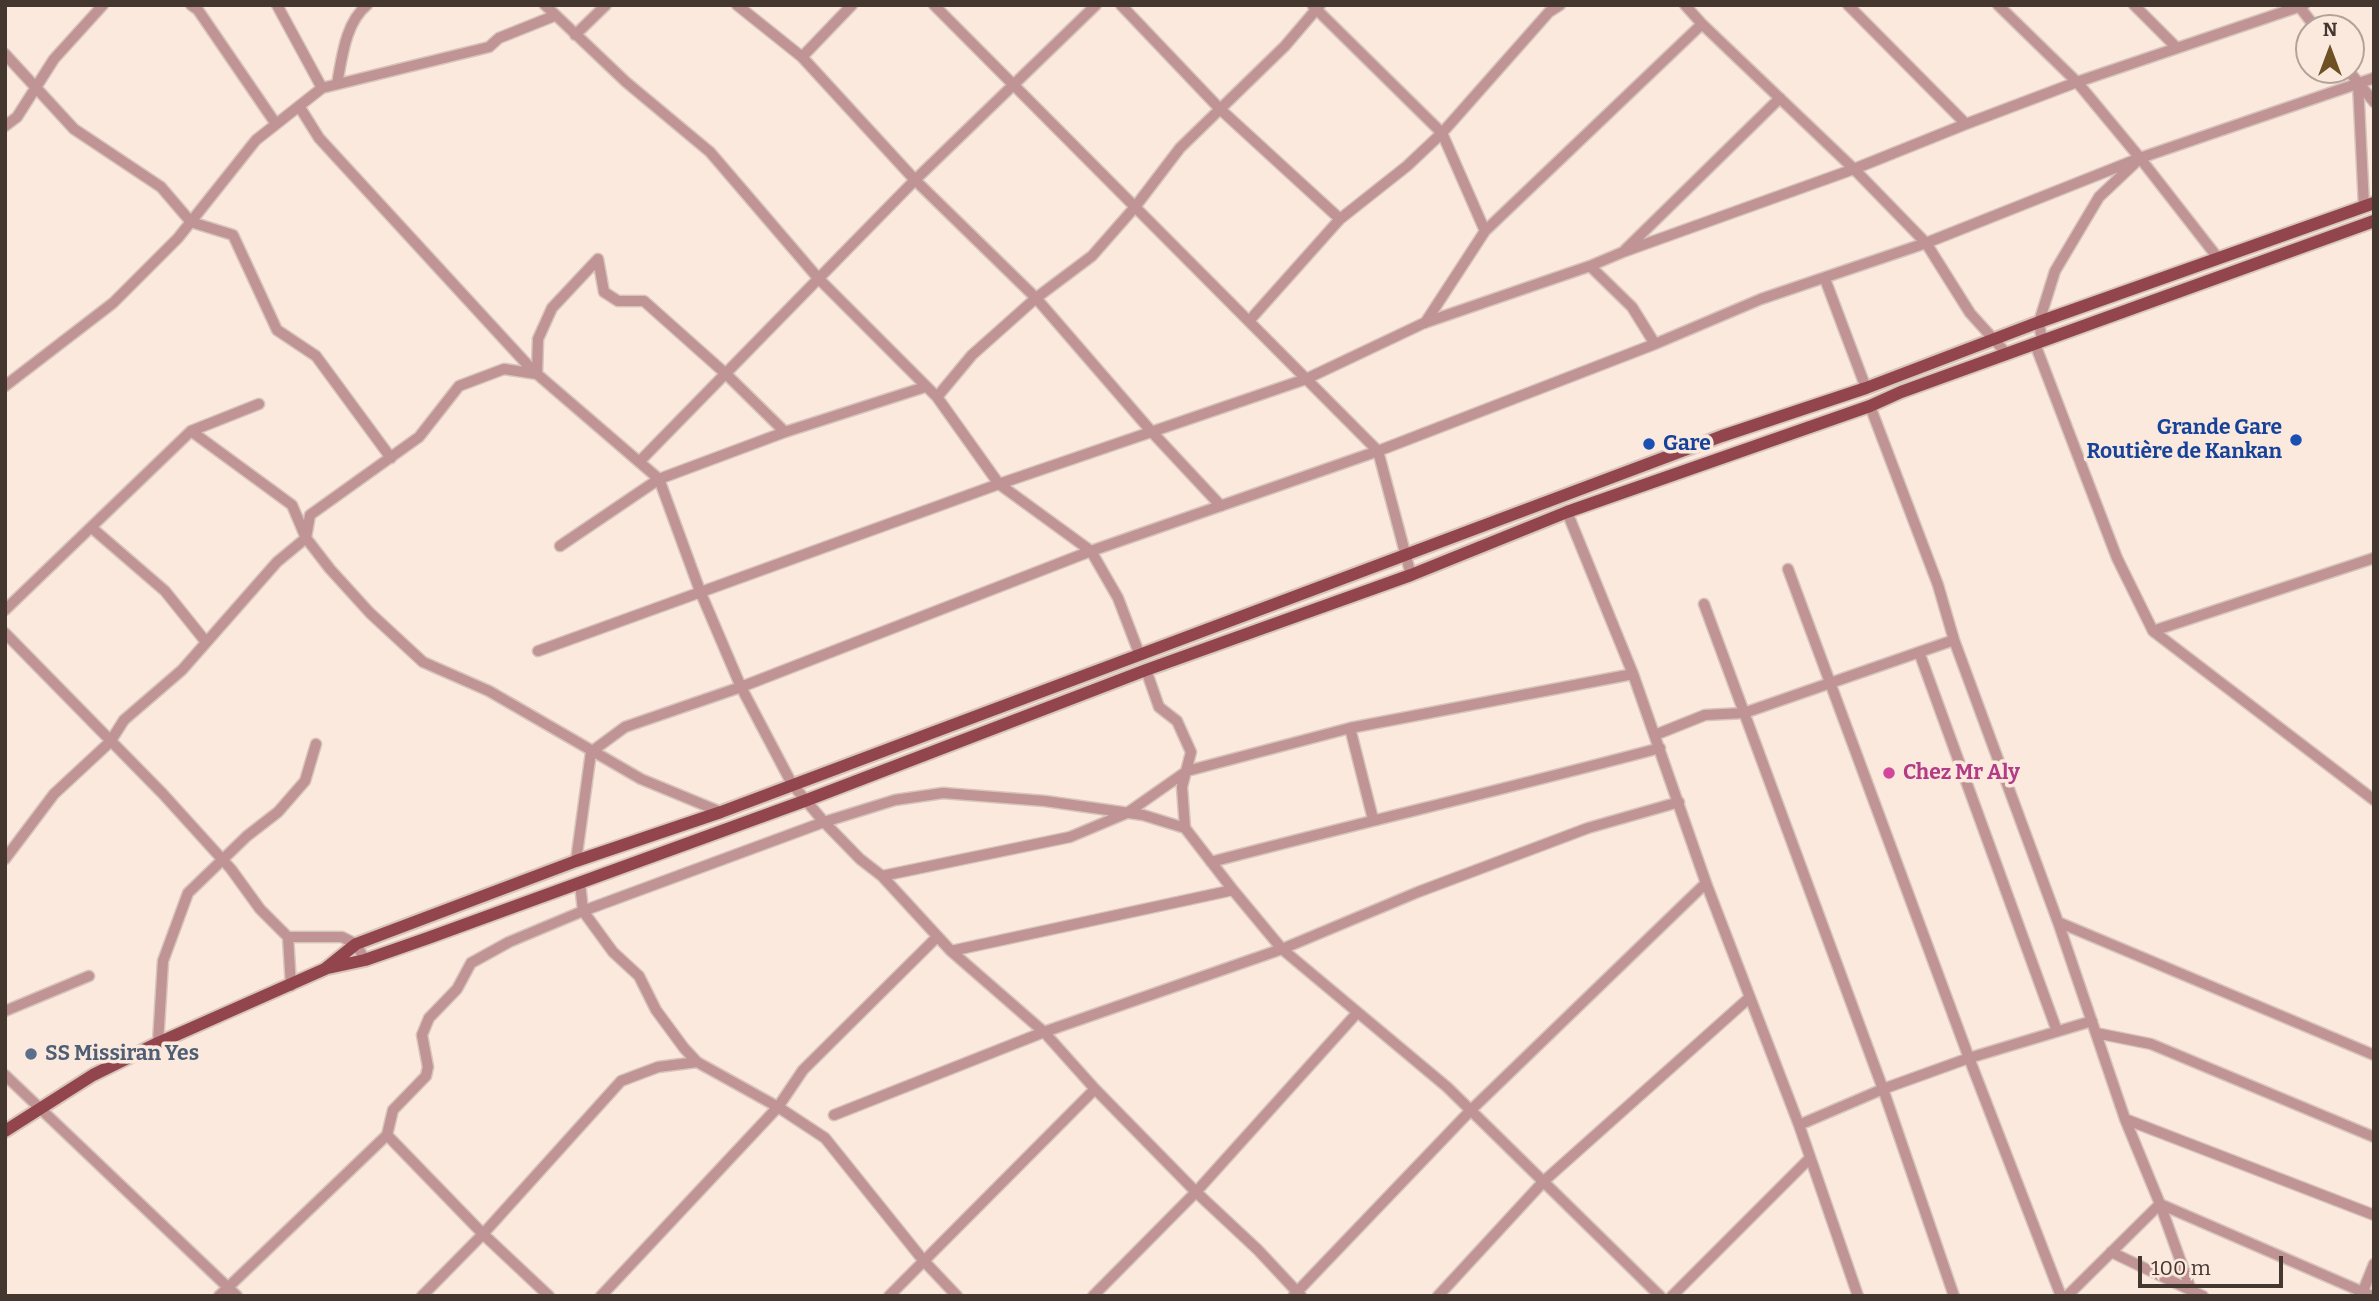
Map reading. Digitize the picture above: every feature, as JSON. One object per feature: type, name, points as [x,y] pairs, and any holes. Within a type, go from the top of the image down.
[{"type":"main road","points":[[5,1131],[93,1075],[325,969],[356,944],[576,861],[792,785],[1722,436],[1866,388],[2039,322],[2369,204]]},
{"type":"main road","points":[[325,969],[365,960],[580,883],[807,800],[1146,670],[1411,575],[1567,512],[1870,407],[1901,392],[2374,221]]},
{"type":"main road","points":[[1560,496],[1567,512]]},
{"type":"street","points":[[5,126],[17,117],[54,59],[103,5]]},
{"type":"street","points":[[191,5],[198,10],[276,124]]},
{"type":"street","points":[[277,5],[322,88]]},
{"type":"street","points":[[337,84],[344,44],[360,11],[367,5]]},
{"type":"street","points":[[545,5],[626,82],[710,152],[818,278],[937,397],[999,484],[1091,551],[1118,598],[1139,653]]},
{"type":"street","points":[[575,35],[606,5]]},
{"type":"street","points":[[737,5],[802,57],[915,180],[1036,298],[1151,431],[1221,506]]},
{"type":"street","points":[[802,57],[852,5]]},
{"type":"street","points":[[934,5],[1378,451],[1411,575]]},
{"type":"street","points":[[639,462],[915,180],[1096,5]]},
{"type":"street","points":[[1121,5],[1220,109],[1340,219]]},
{"type":"street","points":[[1249,321],[1340,219],[1408,166],[1442,132],[1549,12],[1560,5]]},
{"type":"street","points":[[1685,5],[1926,243],[1970,313],[2007,354]]},
{"type":"street","points":[[1848,5],[1966,124]]},
{"type":"street","points":[[1998,5],[2077,82],[2218,258]]},
{"type":"street","points":[[2134,5],[2176,48]]},
{"type":"street","points":[[538,651],[999,484],[1306,379],[1424,323],[1591,266],[1854,169],[2077,82],[2301,6]]},
{"type":"street","points":[[937,397],[972,355],[1036,298],[1091,256],[1135,207],[1180,148],[1285,46],[1317,7],[1442,132],[1485,231]]},
{"type":"street","points":[[5,386],[113,303],[178,238],[256,140],[322,88],[489,47],[499,38],[554,16]]},
{"type":"street","points":[[1424,323],[1485,231],[1702,24]]},
{"type":"street","points":[[5,54],[37,86],[74,130],[161,187],[191,222],[233,235],[277,330],[316,356],[390,458]]},
{"type":"street","points":[[576,861],[591,752],[625,727],[741,687],[1091,551],[1378,451],[1655,344],[1761,299],[1926,243],[2140,158],[2355,84]]},
{"type":"street","points":[[2358,84],[2369,204]]},
{"type":"street","points":[[2359,84],[2374,102]]},
{"type":"street","points":[[1623,252],[1780,99]]},
{"type":"street","points":[[299,106],[319,138],[537,374],[659,479],[700,592],[741,687],[792,785],[824,822],[860,859],[882,876],[951,951],[1044,1032],[1095,1089],[1196,1192],[1258,1250],[1297,1295],[1471,1110],[1706,883]]},
{"type":"street","points":[[2140,158],[2099,197],[2055,271],[2039,322],[2038,342],[2118,558],[2153,631],[2374,800]]},
{"type":"street","points":[[537,374],[538,339],[552,307],[597,259],[604,292],[618,301],[644,301],[726,374],[785,432]]},
{"type":"street","points":[[1591,266],[1632,307],[1655,344]]},
{"type":"street","points":[[1825,278],[1866,388]]},
{"type":"street","points":[[5,859],[54,794],[110,742],[124,720],[182,670],[277,562],[306,538],[310,514],[419,437],[458,386],[504,369],[537,374]]},
{"type":"street","points":[[560,546],[659,479],[785,432],[925,387]]},
{"type":"street","points":[[5,610],[191,431],[259,404]]},
{"type":"street","points":[[1870,407],[1938,585],[1954,640],[2058,922],[2125,1119],[2191,1290]]},
{"type":"street","points":[[191,431],[292,505],[306,538],[370,613],[423,663],[489,691],[641,779],[721,811]]},
{"type":"street","points":[[1567,512],[1633,674],[1706,883],[1799,1125],[1858,1296]]},
{"type":"street","points":[[92,528],[165,591],[206,642]]},
{"type":"street","points":[[2153,631],[2374,558]]},
{"type":"street","points":[[1788,569],[1969,1058],[2062,1296]]},
{"type":"street","points":[[1704,604],[1883,1089],[1954,1296]]},
{"type":"street","points":[[5,633],[163,794],[223,859],[260,909],[288,937],[290,986]]},
{"type":"street","points":[[1655,735],[1705,715],[1744,713],[1954,640]]},
{"type":"street","points":[[1919,652],[2057,1031]]},
{"type":"street","points":[[1146,670],[1159,706],[1177,721],[1191,752],[1182,787],[1185,828],[1210,862],[1282,949],[1447,1087],[1660,1296]]},
{"type":"street","points":[[882,876],[1070,836],[1127,813],[1186,771],[1350,728],[1633,674]]},
{"type":"street","points":[[1350,728],[1373,819]]},
{"type":"street","points":[[158,1043],[163,961],[188,893],[247,836],[278,812],[305,781],[316,744]]},
{"type":"street","points":[[1210,862],[1660,747]]},
{"type":"street","points":[[219,1296],[387,1135],[393,1110],[426,1076],[428,1067],[422,1035],[429,1018],[457,989],[471,963],[509,942],[583,911],[824,822],[895,800],[943,793],[1045,801],[1127,813],[1185,828]]},
{"type":"street","points":[[834,1115],[1044,1032],[1282,949],[1418,892],[1588,828],[1679,802]]},
{"type":"street","points":[[580,883],[583,911],[612,952],[639,976],[656,1010],[697,1062],[778,1107],[825,1138],[923,1260],[957,1296]]},
{"type":"street","points":[[951,951],[1233,890]]},
{"type":"street","points":[[2058,922],[2374,1055]]},
{"type":"street","points":[[288,937],[342,937],[356,944],[365,960]]},
{"type":"street","points":[[601,1296],[778,1107],[803,1070],[937,937]]},
{"type":"street","points":[[5,1011],[89,976]]},
{"type":"street","points":[[1438,1296],[1544,1181],[1749,998]]},
{"type":"street","points":[[1093,1296],[1196,1192],[1357,1013]]},
{"type":"street","points":[[1799,1125],[1883,1089],[1969,1058],[2092,1021]]},
{"type":"street","points":[[2096,1032],[2151,1044],[2374,1137]]},
{"type":"street","points":[[422,1296],[483,1234],[621,1082],[658,1067],[697,1062]]},
{"type":"street","points":[[5,1075],[237,1296]]},
{"type":"street","points":[[889,1296],[1095,1089]]},
{"type":"street","points":[[2125,1119],[2374,1215]]},
{"type":"street","points":[[387,1135],[483,1234],[549,1296]]},
{"type":"street","points":[[1672,1296],[1810,1158]]},
{"type":"street","points":[[2067,1296],[2160,1204]]},
{"type":"street","points":[[2160,1204],[2365,1294],[2374,1264]]},
{"type":"street","points":[[2111,1252],[2203,1296]]},
{"type":"place","name":"Grande Gare Routière de Kankan","points":[[2296,440]]},
{"type":"place","name":"Gare","points":[[1649,444]]},
{"type":"place","name":"Chez Mr Aly","points":[[1889,773]]},
{"type":"place","name":"SS Missiran Yes","points":[[31,1054]]}]
